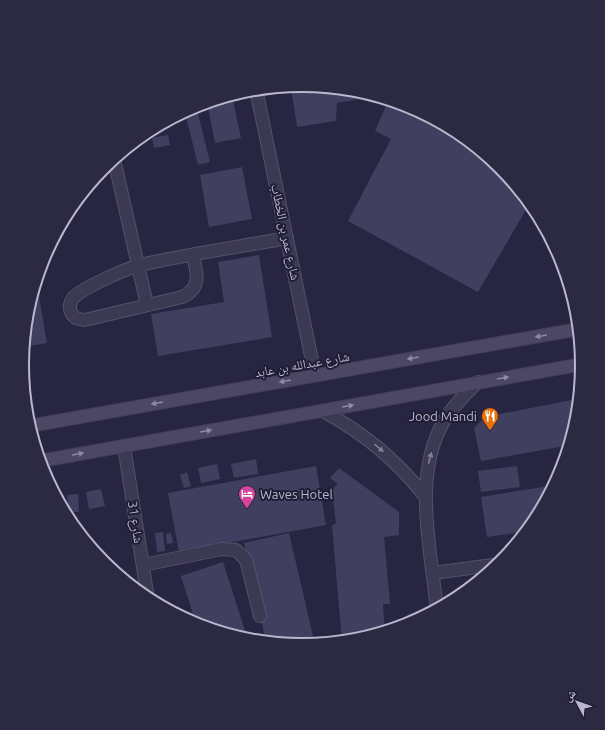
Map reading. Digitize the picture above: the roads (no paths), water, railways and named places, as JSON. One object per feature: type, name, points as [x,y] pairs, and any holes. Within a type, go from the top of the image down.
[{"type":"main road","name":"شارع عبدالله بن عابد","points":[[36,425],[574,330]]},
{"type":"main road","points":[[46,460],[576,365]]},
{"type":"street","name":"شارع عمر بن الخطاب","points":[[257,96],[316,375]]},
{"type":"street","points":[[116,165],[147,305]]},
{"type":"street","points":[[193,256],[198,276],[194,289],[182,297],[84,320],[73,316],[70,310],[70,304],[78,294],[139,266],[287,238]]},
{"type":"street","points":[[436,603],[425,496],[428,464],[433,445],[444,421],[459,400],[478,382]]},
{"type":"street","points":[[323,411],[369,439],[389,456],[425,496]]},
{"type":"street","name":"شارع 31","points":[[124,446],[147,589]]},
{"type":"street","points":[[143,565],[222,549],[236,550],[246,560],[260,616]]},
{"type":"street","points":[[433,573],[488,566]]},
{"type":"place","name":"Jood Mandi","points":[[490,431]]},
{"type":"place","name":"Waves Hotel","points":[[247,509]]}]
